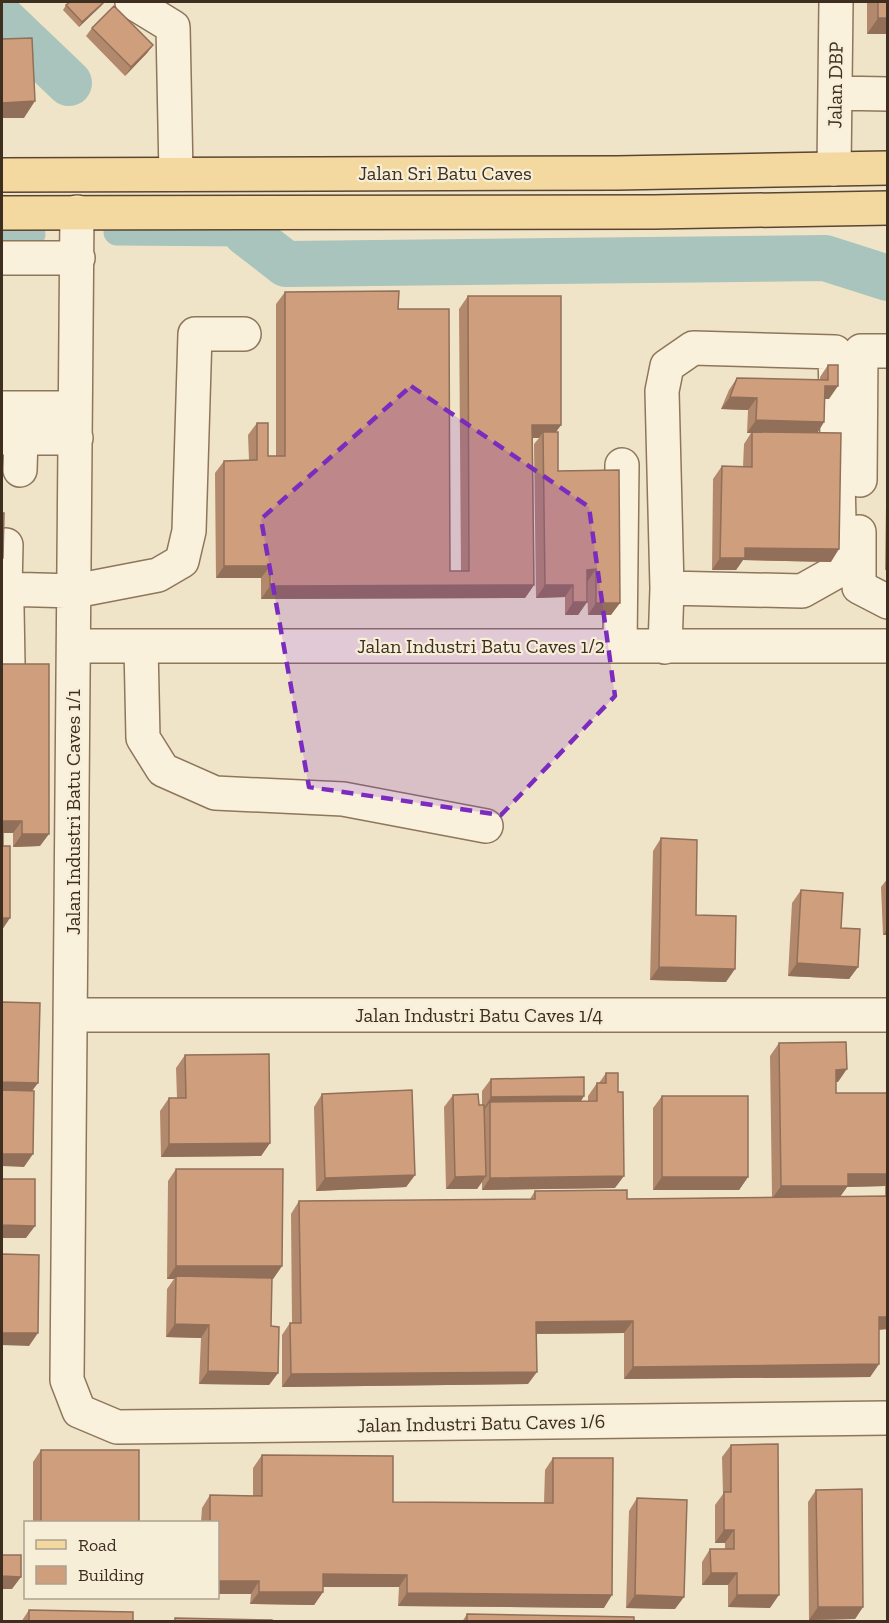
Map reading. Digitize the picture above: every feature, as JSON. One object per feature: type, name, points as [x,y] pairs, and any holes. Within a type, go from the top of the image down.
[{"type":"main road","name":"Jalan Sri Batu Caves","points":[[2,174],[616,173],[888,168]]},
{"type":"main road","name":"Jalan Sri Batu Caves","points":[[2,213],[654,212],[888,208]]},
{"type":"street","points":[[132,2],[173,27],[176,174]]},
{"type":"street","name":"Jalan DBP","points":[[834,169],[836,2]]},
{"type":"street","points":[[835,93],[888,94]]},
{"type":"street","name":"Jalan Industri Batu Caves 1/1","points":[[77,212],[67,1380],[79,1411]]},
{"type":"street","points":[[2,258],[78,258]]},
{"type":"street","points":[[4,598],[75,600],[158,575],[182,561],[189,531],[195,334],[244,334]]},
{"type":"street","points":[[665,647],[667,588],[662,391],[667,366],[693,348],[835,352],[840,563],[834,573],[802,591],[667,588]]},
{"type":"street","points":[[886,646],[886,602],[859,587],[859,576],[861,351],[888,351]]},
{"type":"street","points":[[2,408],[76,423]]},
{"type":"street","points":[[20,470],[11,438],[76,423]]},
{"type":"street","points":[[620,646],[622,465]]},
{"type":"street","points":[[6,545],[4,598],[8,664]]},
{"type":"street","name":"Jalan Industri Batu Caves 1/2","points":[[74,646],[886,646]]},
{"type":"street","points":[[141,646],[143,738],[163,770],[215,793],[343,799],[486,825]]},
{"type":"street","name":"Jalan Industri Batu Caves 1/4","points":[[71,1015],[888,1015]]},
{"type":"street","name":"Jalan Industri Batu Caves 1/6","points":[[79,1411],[117,1427],[888,1418]]},
{"type":"highlighted area","points":[[411,386],[589,507],[615,696],[501,815],[309,787],[261,519]]},
{"type":"building","points":[[70,2],[104,2],[82,22],[66,5]]},
{"type":"building","points":[[878,2],[888,2],[888,18],[878,18]]},
{"type":"building","points":[[114,6],[153,45],[131,67],[92,28]]},
{"type":"building","points":[[32,38],[35,101],[2,103],[2,39]]},
{"type":"building","points":[[399,291],[398,309],[449,309],[450,571],[469,571],[468,296],[561,296],[561,425],[532,425],[534,585],[270,586],[270,566],[224,566],[224,461],[257,460],[257,423],[268,423],[268,456],[285,456],[285,292]]},
{"type":"building","points":[[828,365],[838,365],[838,386],[825,386],[824,422],[756,420],[757,398],[730,397],[737,378],[828,380]]},
{"type":"building","points":[[543,432],[558,432],[558,471],[619,470],[620,603],[596,603],[596,569],[587,570],[587,602],[573,602],[573,585],[545,585]]},
{"type":"building","points":[[752,432],[841,433],[839,549],[745,548],[745,558],[720,558],[722,466],[752,467]]},
{"type":"building","points":[[2,513],[4,513],[3,558],[2,558]]},
{"type":"building","points":[[2,664],[49,664],[49,834],[22,834],[22,821],[3,821],[3,846],[10,846],[10,918],[2,918]]},
{"type":"building","points":[[661,838],[697,840],[696,915],[736,916],[735,969],[659,967]]},
{"type":"building","points":[[801,890],[843,893],[841,928],[860,929],[858,967],[797,963]]},
{"type":"building","points":[[2,1002],[40,1003],[38,1083],[2,1082]]},
{"type":"building","points":[[846,1042],[847,1069],[836,1070],[836,1093],[888,1093],[888,1174],[848,1174],[848,1186],[781,1186],[779,1043]]},
{"type":"building","points":[[269,1054],[270,1143],[169,1144],[169,1098],[186,1098],[185,1055]]},
{"type":"building","points":[[606,1073],[618,1073],[618,1092],[623,1092],[624,1176],[490,1178],[490,1102],[597,1101],[597,1083],[606,1083]]},
{"type":"building","points":[[584,1077],[584,1096],[491,1097],[491,1079]]},
{"type":"building","points":[[2,1090],[34,1091],[33,1154],[2,1154]]},
{"type":"building","points":[[412,1090],[415,1175],[325,1178],[322,1094]]},
{"type":"building","points":[[478,1094],[479,1105],[484,1105],[486,1176],[455,1177],[453,1095]]},
{"type":"building","points":[[662,1096],[748,1096],[748,1177],[662,1177]]},
{"type":"building","points":[[176,1169],[283,1169],[282,1266],[176,1266]]},
{"type":"building","points":[[2,1179],[35,1179],[35,1226],[2,1225]]},
{"type":"building","points":[[627,1190],[627,1199],[888,1196],[888,1317],[879,1317],[879,1364],[633,1367],[633,1321],[536,1322],[537,1372],[291,1374],[290,1323],[301,1323],[299,1201],[535,1199],[535,1191]]},
{"type":"building","points":[[2,1254],[39,1255],[38,1333],[2,1333]]},
{"type":"building","points":[[176,1276],[272,1278],[271,1326],[279,1327],[278,1373],[208,1371],[209,1325],[175,1324]]},
{"type":"building","points":[[778,1444],[779,1595],[737,1595],[737,1573],[711,1573],[710,1549],[734,1549],[734,1530],[724,1530],[724,1492],[731,1492],[731,1445]]},
{"type":"building","points":[[41,1450],[139,1450],[139,1521],[41,1521]]},
{"type":"building","points":[[262,1455],[393,1456],[393,1502],[553,1503],[553,1458],[613,1458],[612,1595],[407,1593],[407,1575],[323,1574],[323,1592],[259,1592],[259,1581],[219,1581],[219,1521],[210,1521],[210,1495],[262,1496]]},
{"type":"building","points":[[862,1489],[863,1607],[818,1607],[816,1490]]},
{"type":"building","points":[[637,1498],[687,1500],[684,1597],[635,1595]]},
{"type":"building","points":[[2,1555],[21,1555],[21,1577],[2,1576]]},
{"type":"building","points":[[29,1610],[133,1612],[133,1622],[29,1622]]},
{"type":"building","points":[[467,1614],[634,1617],[634,1622],[467,1622]]},
{"type":"building","points":[[175,1618],[272,1620],[272,1622],[175,1622]]},
{"type":"waterway","points":[[2,19],[69,83]]},
{"type":"waterway","points":[[117,232],[246,233]]},
{"type":"waterway","points":[[246,233],[286,264],[825,258],[888,278]]},
{"type":"waterway","points":[[2,234],[32,234]]}]
